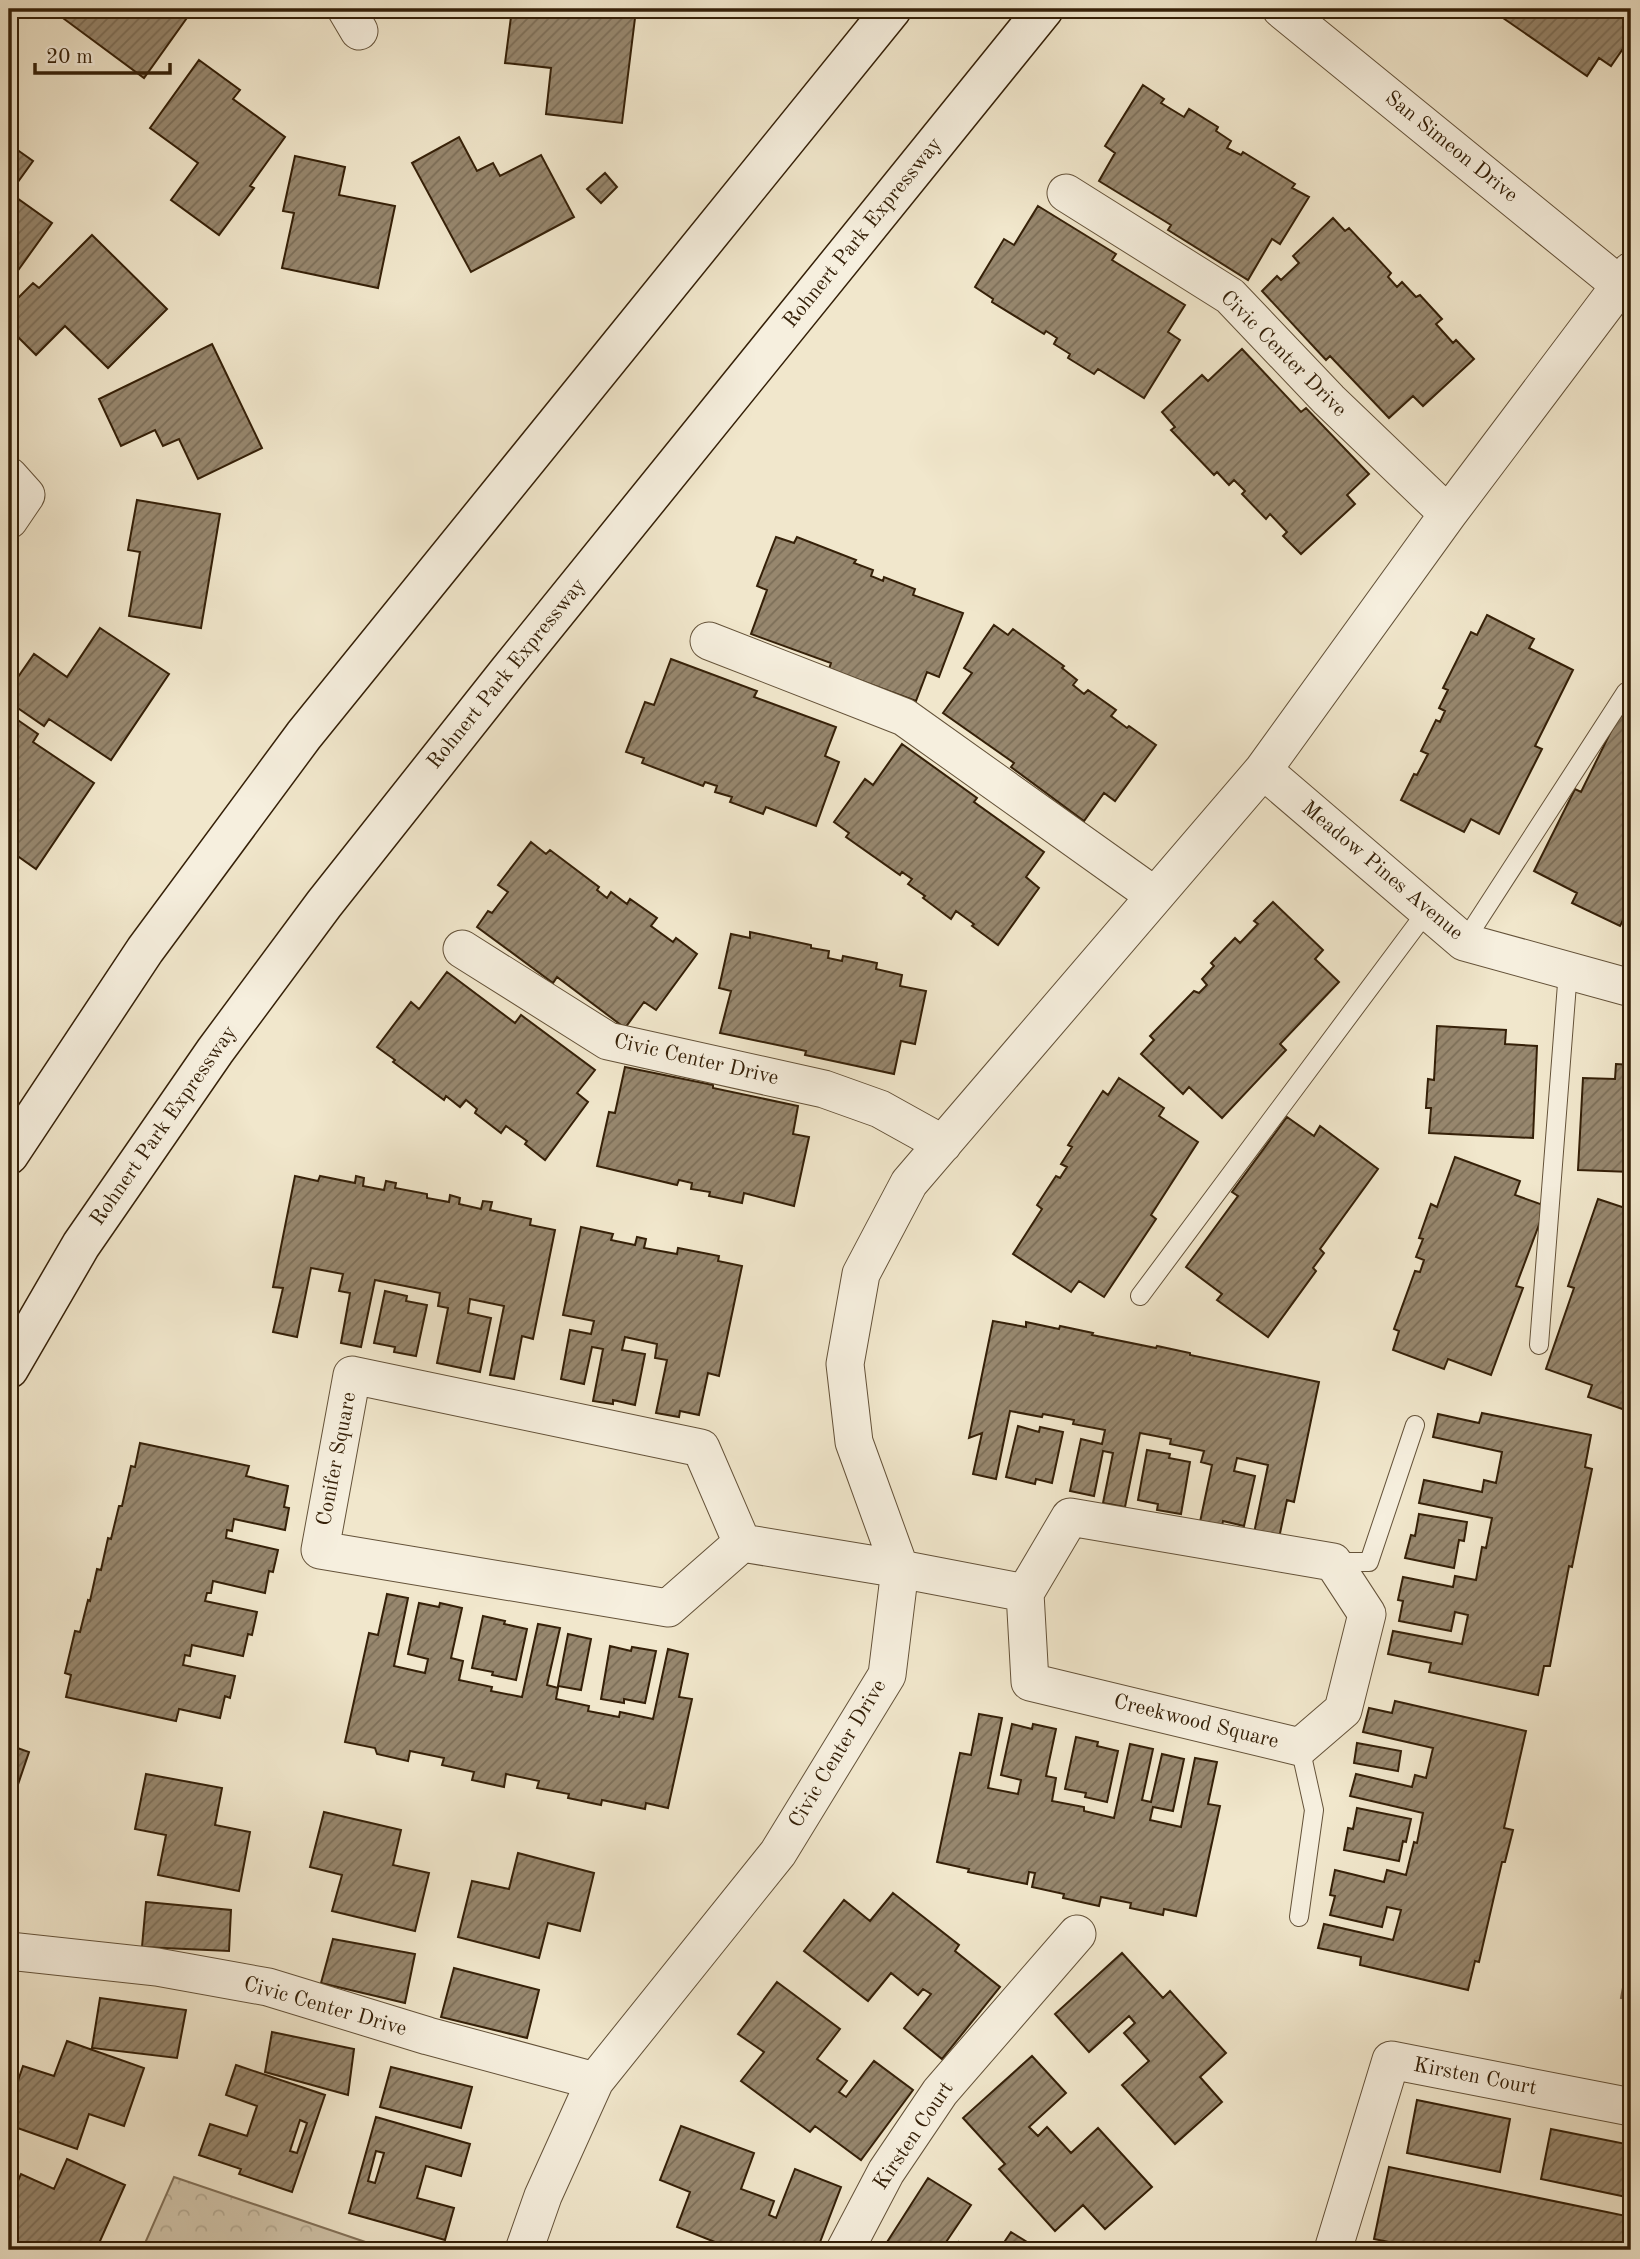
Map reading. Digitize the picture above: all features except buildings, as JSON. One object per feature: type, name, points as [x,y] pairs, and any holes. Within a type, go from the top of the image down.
[{"type":"main road","points":[[9,1155],[145,950],[304,735],[891,9]]},
{"type":"main road","name":"Rohnert Park Expressway","points":[[9,1368],[81,1245],[215,1051],[324,904],[1044,9]]},
{"type":"street","name":"San Simeon Drive","points":[[1280,9],[1626,278]]},
{"type":"street","name":"Civic Center Drive","points":[[1066,193],[1230,296],[1329,400],[1448,514]]},
{"type":"street","name":"Civic Center Drive","points":[[524,2250],[543,2196],[595,2081],[778,1853],[887,1675],[900,1569],[854,1442],[845,1364],[862,1274],[909,1183],[1263,770],[1448,514],[1626,278]]},
{"type":"street","points":[[9,475],[26,495],[9,520]]},
{"type":"street","points":[[709,641],[904,717],[1155,896]]},
{"type":"street","name":"Meadow Pines Avenue","points":[[1263,770],[1464,942],[1631,988]]},
{"type":"street","name":"Civic Center Drive","points":[[462,949],[608,1041],[824,1089],[880,1109],[943,1144]]},
{"type":"street","name":"Conifer Square","points":[[352,1376],[701,1448],[742,1543],[668,1608],[320,1549],[352,1376]]},
{"type":"street","points":[[742,1543],[1025,1593],[1070,1517],[1333,1562]]},
{"type":"street","name":"Creekwood Square","points":[[1025,1593],[1030,1682],[1300,1747],[1343,1710],[1367,1614],[1333,1562]]},
{"type":"street","name":"Kirsten Court","points":[[845,2250],[886,2172],[940,2092],[1077,1934]]},
{"type":"street","name":"Civic Center Drive","points":[[9,1951],[157,1967],[268,1987],[428,2036],[595,2081]]},
{"type":"street","name":"Kirsten Court","points":[[1333,2250],[1391,2060],[1631,2108]]},
{"type":"lane","points":[[1464,942],[1626,692]]},
{"type":"lane","points":[[1140,1296],[1427,911]]},
{"type":"lane","points":[[1539,1345],[1568,971]]},
{"type":"lane","points":[[1333,1562],[1369,1562],[1415,1425]]},
{"type":"lane","points":[[1299,1917],[1314,1810],[1300,1747]]},
{"type":"green space","points":[[1631,1946],[1631,2000],[1621,1998]]},
{"type":"green space","points":[[174,2177],[389,2250],[142,2250]]}]
